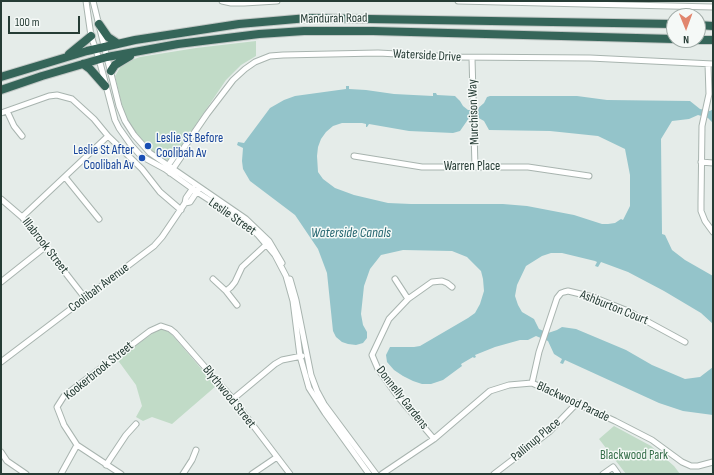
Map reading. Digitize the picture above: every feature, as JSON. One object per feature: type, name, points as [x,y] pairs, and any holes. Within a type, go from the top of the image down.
[{"type":"highway","name":"Mandurah Road","points":[[1,77],[117,43],[177,32],[239,24],[308,18],[666,24]]},
{"type":"highway","points":[[99,24],[108,37],[117,43]]},
{"type":"highway","name":"Mandurah Road","points":[[1,90],[103,58],[218,38],[304,31],[373,31],[666,39]]},
{"type":"highway","points":[[63,58],[91,36]]},
{"type":"highway","points":[[111,70],[121,61],[138,52]]},
{"type":"highway","points":[[83,64],[90,69],[105,86]]},
{"type":"street","name":"Leslie Street","points":[[86,1],[91,36],[96,48],[111,70],[119,106],[128,128],[150,153],[194,191],[245,223],[268,243],[286,276],[293,301],[300,356],[309,388],[369,474]]},
{"type":"street","name":"Leslie Street","points":[[93,1],[105,46],[103,58],[105,86],[115,120],[137,152],[148,160],[169,169],[198,186],[246,219],[278,253],[289,275],[296,300],[306,355],[317,391],[324,404],[376,474]]},
{"type":"street","points":[[222,1],[231,4],[277,1]]},
{"type":"street","points":[[458,1],[648,3],[713,7]]},
{"type":"street","name":"Waterside Drive","points":[[169,169],[176,154],[183,149],[233,80],[255,62],[270,56],[378,53],[472,58],[590,58],[710,64]]},
{"type":"street","name":"Murchison Way","points":[[472,58],[472,95],[476,167]]},
{"type":"street","points":[[710,64],[709,94],[702,126],[701,211],[705,221],[713,232]]},
{"type":"street","points":[[1,113],[49,96],[57,95],[72,99],[79,104],[142,170],[160,192],[181,210]]},
{"type":"street","points":[[7,111],[14,126],[22,136]]},
{"type":"street","points":[[22,216],[108,136]]},
{"type":"street","name":"Warren Place","points":[[354,156],[422,167],[533,167],[589,176]]},
{"type":"street","points":[[701,162],[713,163]]},
{"type":"street","points":[[65,177],[99,219]]},
{"type":"street","name":"Coolibah Avenue","points":[[1,362],[154,246],[181,210],[186,198],[198,186]]},
{"type":"street","name":"Illabrook Street","points":[[1,199],[22,216],[85,298]]},
{"type":"street","points":[[226,290],[235,282],[242,267],[268,243]]},
{"type":"street","points":[[1,282],[45,246]]},
{"type":"street","points":[[213,279],[226,290],[237,306]]},
{"type":"street","points":[[395,279],[408,299]]},
{"type":"street","name":"Donnelly Gardens","points":[[434,439],[399,398],[378,369],[372,355],[389,319],[408,299],[432,282],[442,281],[452,287]]},
{"type":"street","name":"Ashburton Court","points":[[532,382],[539,352],[557,298],[561,293],[568,291],[593,297],[628,311],[685,342]]},
{"type":"street","name":"Blythwood Street","points":[[162,326],[175,333],[233,400],[290,474]]},
{"type":"street","name":"Kookerbrook Street","points":[[121,474],[78,445],[64,425],[57,407],[64,396],[150,331],[162,326]]},
{"type":"street","points":[[233,400],[275,364],[282,360],[306,355]]},
{"type":"street","name":"Blackwood Parade","points":[[382,474],[434,439],[490,392],[509,385],[532,382],[652,440],[682,462],[691,466],[698,466],[713,462]]},
{"type":"street","name":"Pallinup Place","points":[[494,474],[549,432],[577,403]]},
{"type":"street","points":[[106,465],[126,435],[136,424]]},
{"type":"street","points":[[61,474],[78,445]]},
{"type":"street","points":[[183,474],[196,450]]},
{"type":"street","points":[[1,452],[7,461],[26,474]]},
{"type":"street","points":[[252,474],[277,457]]},
{"type":"street","name":"Blackwood Parade","points":[[386,474],[399,463]]},
{"type":"street","points":[[603,474],[613,467],[618,474]]},
{"type":"green space","points":[[256,41],[256,56],[241,65],[226,80],[182,145],[168,160],[163,159],[141,141],[127,121],[122,105],[115,76],[121,66],[126,62],[140,57],[196,48]]},
{"type":"green space","points":[[162,329],[169,332],[174,337],[216,386],[172,424],[152,417],[143,421],[136,417],[142,406],[136,385],[117,359],[156,331]]},
{"type":"green space","name":"Blackwood Park","points":[[614,426],[651,446],[674,466],[680,474],[626,474],[599,439]]},
{"type":"water","name":"Waterside Canals","points":[[346,86],[349,86],[349,89],[394,94],[433,96],[433,93],[436,93],[437,95],[455,96],[468,110],[476,110],[484,103],[487,97],[490,96],[577,96],[607,100],[690,101],[700,109],[710,111],[713,109],[713,123],[708,118],[698,115],[689,119],[672,121],[661,139],[662,234],[665,235],[672,250],[685,260],[713,276],[713,324],[701,313],[628,272],[601,262],[598,267],[595,266],[597,262],[595,261],[562,253],[551,253],[542,256],[526,266],[517,285],[515,296],[522,312],[534,319],[539,329],[548,333],[562,327],[576,329],[626,350],[652,365],[685,379],[700,377],[713,367],[713,415],[683,411],[659,403],[565,360],[563,364],[560,363],[562,359],[554,354],[548,341],[536,336],[528,340],[520,340],[495,347],[475,355],[476,357],[473,357],[461,364],[462,366],[443,380],[431,384],[422,384],[403,376],[394,370],[387,362],[386,355],[390,347],[420,346],[468,318],[475,313],[480,304],[484,291],[481,271],[467,257],[452,251],[403,250],[381,255],[370,269],[364,286],[361,314],[363,325],[367,332],[367,338],[363,343],[356,345],[342,342],[336,337],[333,331],[327,273],[318,249],[295,215],[250,181],[243,169],[243,148],[237,145],[238,142],[244,143],[270,108],[284,100],[295,96],[346,89]],"holes":[[[477,117],[484,121],[489,130],[550,131],[598,136],[625,149],[630,175],[630,206],[623,220],[621,219],[615,223],[602,224],[574,215],[527,206],[503,204],[388,203],[354,195],[335,188],[323,179],[318,172],[317,156],[321,139],[333,126],[342,123],[362,123],[366,124],[366,127],[369,124],[409,131],[453,133],[460,131],[469,118]]]},
{"type":"place","name":"Leslie St Before Coolibah Av","points":[[148,146]]},
{"type":"place","name":"Leslie St After Coolibah Av","points":[[142,158]]}]
